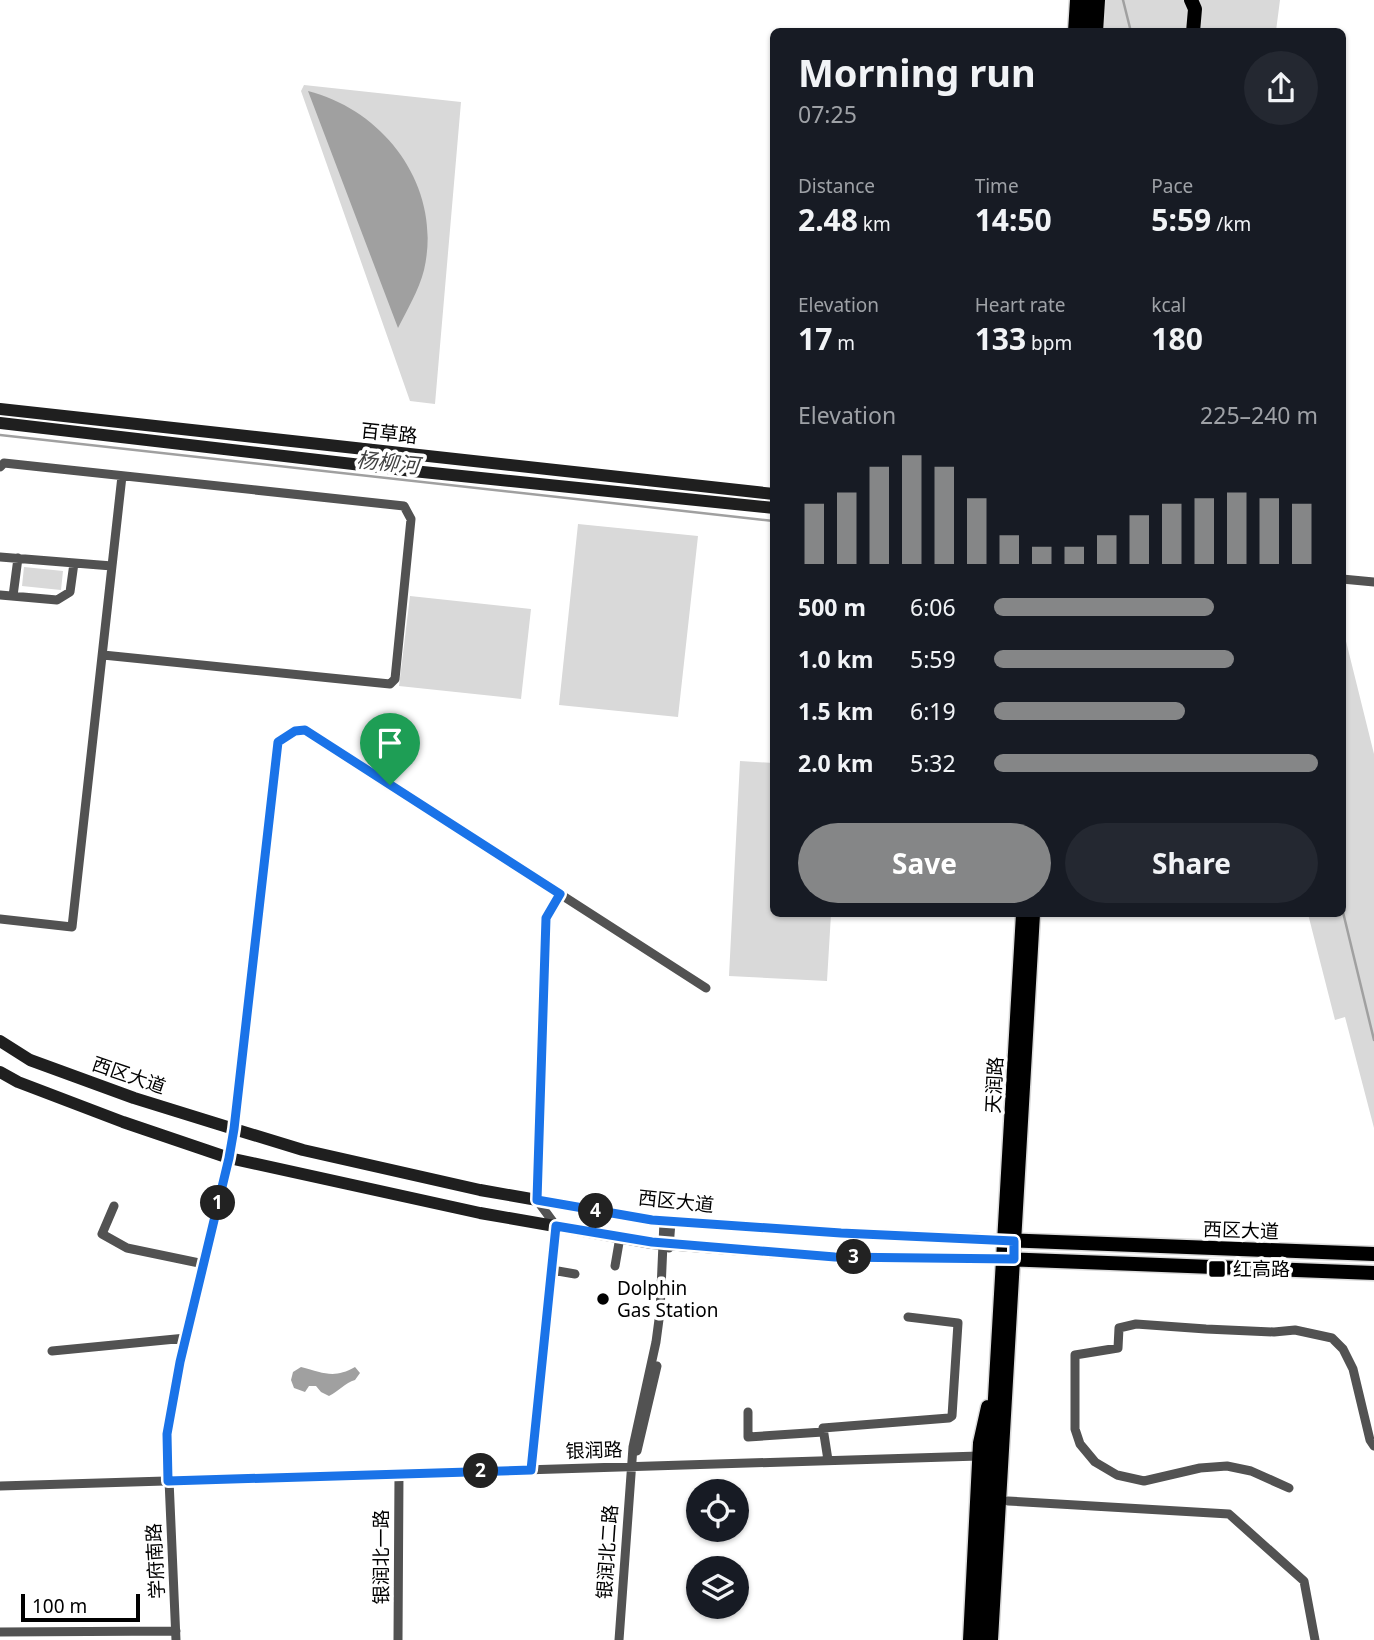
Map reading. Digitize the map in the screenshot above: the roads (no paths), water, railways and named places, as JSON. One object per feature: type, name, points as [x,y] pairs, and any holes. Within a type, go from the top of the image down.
[{"type":"main road","points":[[1067,28],[1069,0]]},
{"type":"main road","points":[[1191,0],[1195,16],[1194,28]]},
{"type":"main road","points":[[1077,28],[1088,2]]},
{"type":"main road","points":[[1085,28],[1088,2]]},
{"type":"main road","points":[[1088,2],[1094,28]]},
{"type":"main road","name":"百草路","points":[[0,409],[770,494]]},
{"type":"main road","name":"百草路","points":[[0,423],[413,471],[770,508]]},
{"type":"main road","name":"天润路","points":[[1009,1241],[1023,917]]},
{"type":"main road","name":"天润路","points":[[1009,1241],[1033,917]]},
{"type":"main road","name":"西区大道","points":[[0,1041],[30,1060],[134,1098],[303,1150],[480,1190],[667,1222],[1009,1241],[1374,1254]]},
{"type":"main road","name":"西区大道","points":[[0,1072],[18,1082],[122,1122],[229,1158],[480,1213],[667,1244],[835,1257],[1009,1259],[1374,1273]]},
{"type":"main road","points":[[981,1640],[1009,1241]]},
{"type":"main road","points":[[970,1640],[979,1457],[1002,1366]]},
{"type":"main road","points":[[1000,1640],[1012,1444],[1002,1366]]},
{"type":"main road","points":[[991,1640],[1002,1366]]},
{"type":"street","points":[[0,467],[4,463],[404,506],[411,519],[395,679],[390,684],[103,655]]},
{"type":"street","points":[[0,919],[72,927],[122,476]]},
{"type":"street","points":[[0,557],[112,566]]},
{"type":"street","points":[[13,596],[18,558]]},
{"type":"street","points":[[0,594],[57,600],[70,592],[74,563]]},
{"type":"street","points":[[1346,579],[1374,582]]},
{"type":"street","name":"学府南路","points":[[176,1636],[167,1434],[234,1129],[278,742],[295,731],[305,730],[560,894]]},
{"type":"street","points":[[531,1470],[556,1226],[537,1200],[546,918],[560,894],[706,988]]},
{"type":"street","points":[[114,1206],[102,1234],[127,1248],[204,1264]]},
{"type":"street","name":"银润北二路","points":[[618,1640],[633,1443],[656,1342],[667,1222]]},
{"type":"street","points":[[615,1266],[620,1237]]},
{"type":"street","points":[[552,1270],[575,1273]]},
{"type":"street","points":[[828,1460],[823,1428],[952,1416],[958,1322],[908,1317]]},
{"type":"street","points":[[1289,1488],[1251,1471],[1227,1466],[1200,1468],[1144,1481],[1116,1475],[1095,1462],[1080,1444],[1075,1429],[1075,1355],[1118,1348],[1119,1328],[1136,1324],[1313,1332],[1332,1338],[1343,1349],[1353,1369],[1370,1440],[1374,1446]]},
{"type":"street","points":[[52,1351],[186,1338]]},
{"type":"street","points":[[748,1412],[748,1437],[823,1432]]},
{"type":"street","name":"银润路","points":[[0,1486],[979,1457]]},
{"type":"street","name":"银润北一路","points":[[398,1640],[399,1474]]},
{"type":"street","points":[[1009,1501],[1229,1514],[1304,1581],[1315,1640]]},
{"type":"street","points":[[0,1632],[176,1636]]},
{"type":"waterway","points":[[1123,0],[1130,28]]},
{"type":"waterway","name":"杨柳河","points":[[0,435],[770,521]]},
{"type":"waterway","points":[[1344,917],[1374,1040]]},
{"type":"place","name":"红高路","points":[[1217,1269]]},
{"type":"place","name":"Dolphin Gas Station","points":[[603,1299]]}]
